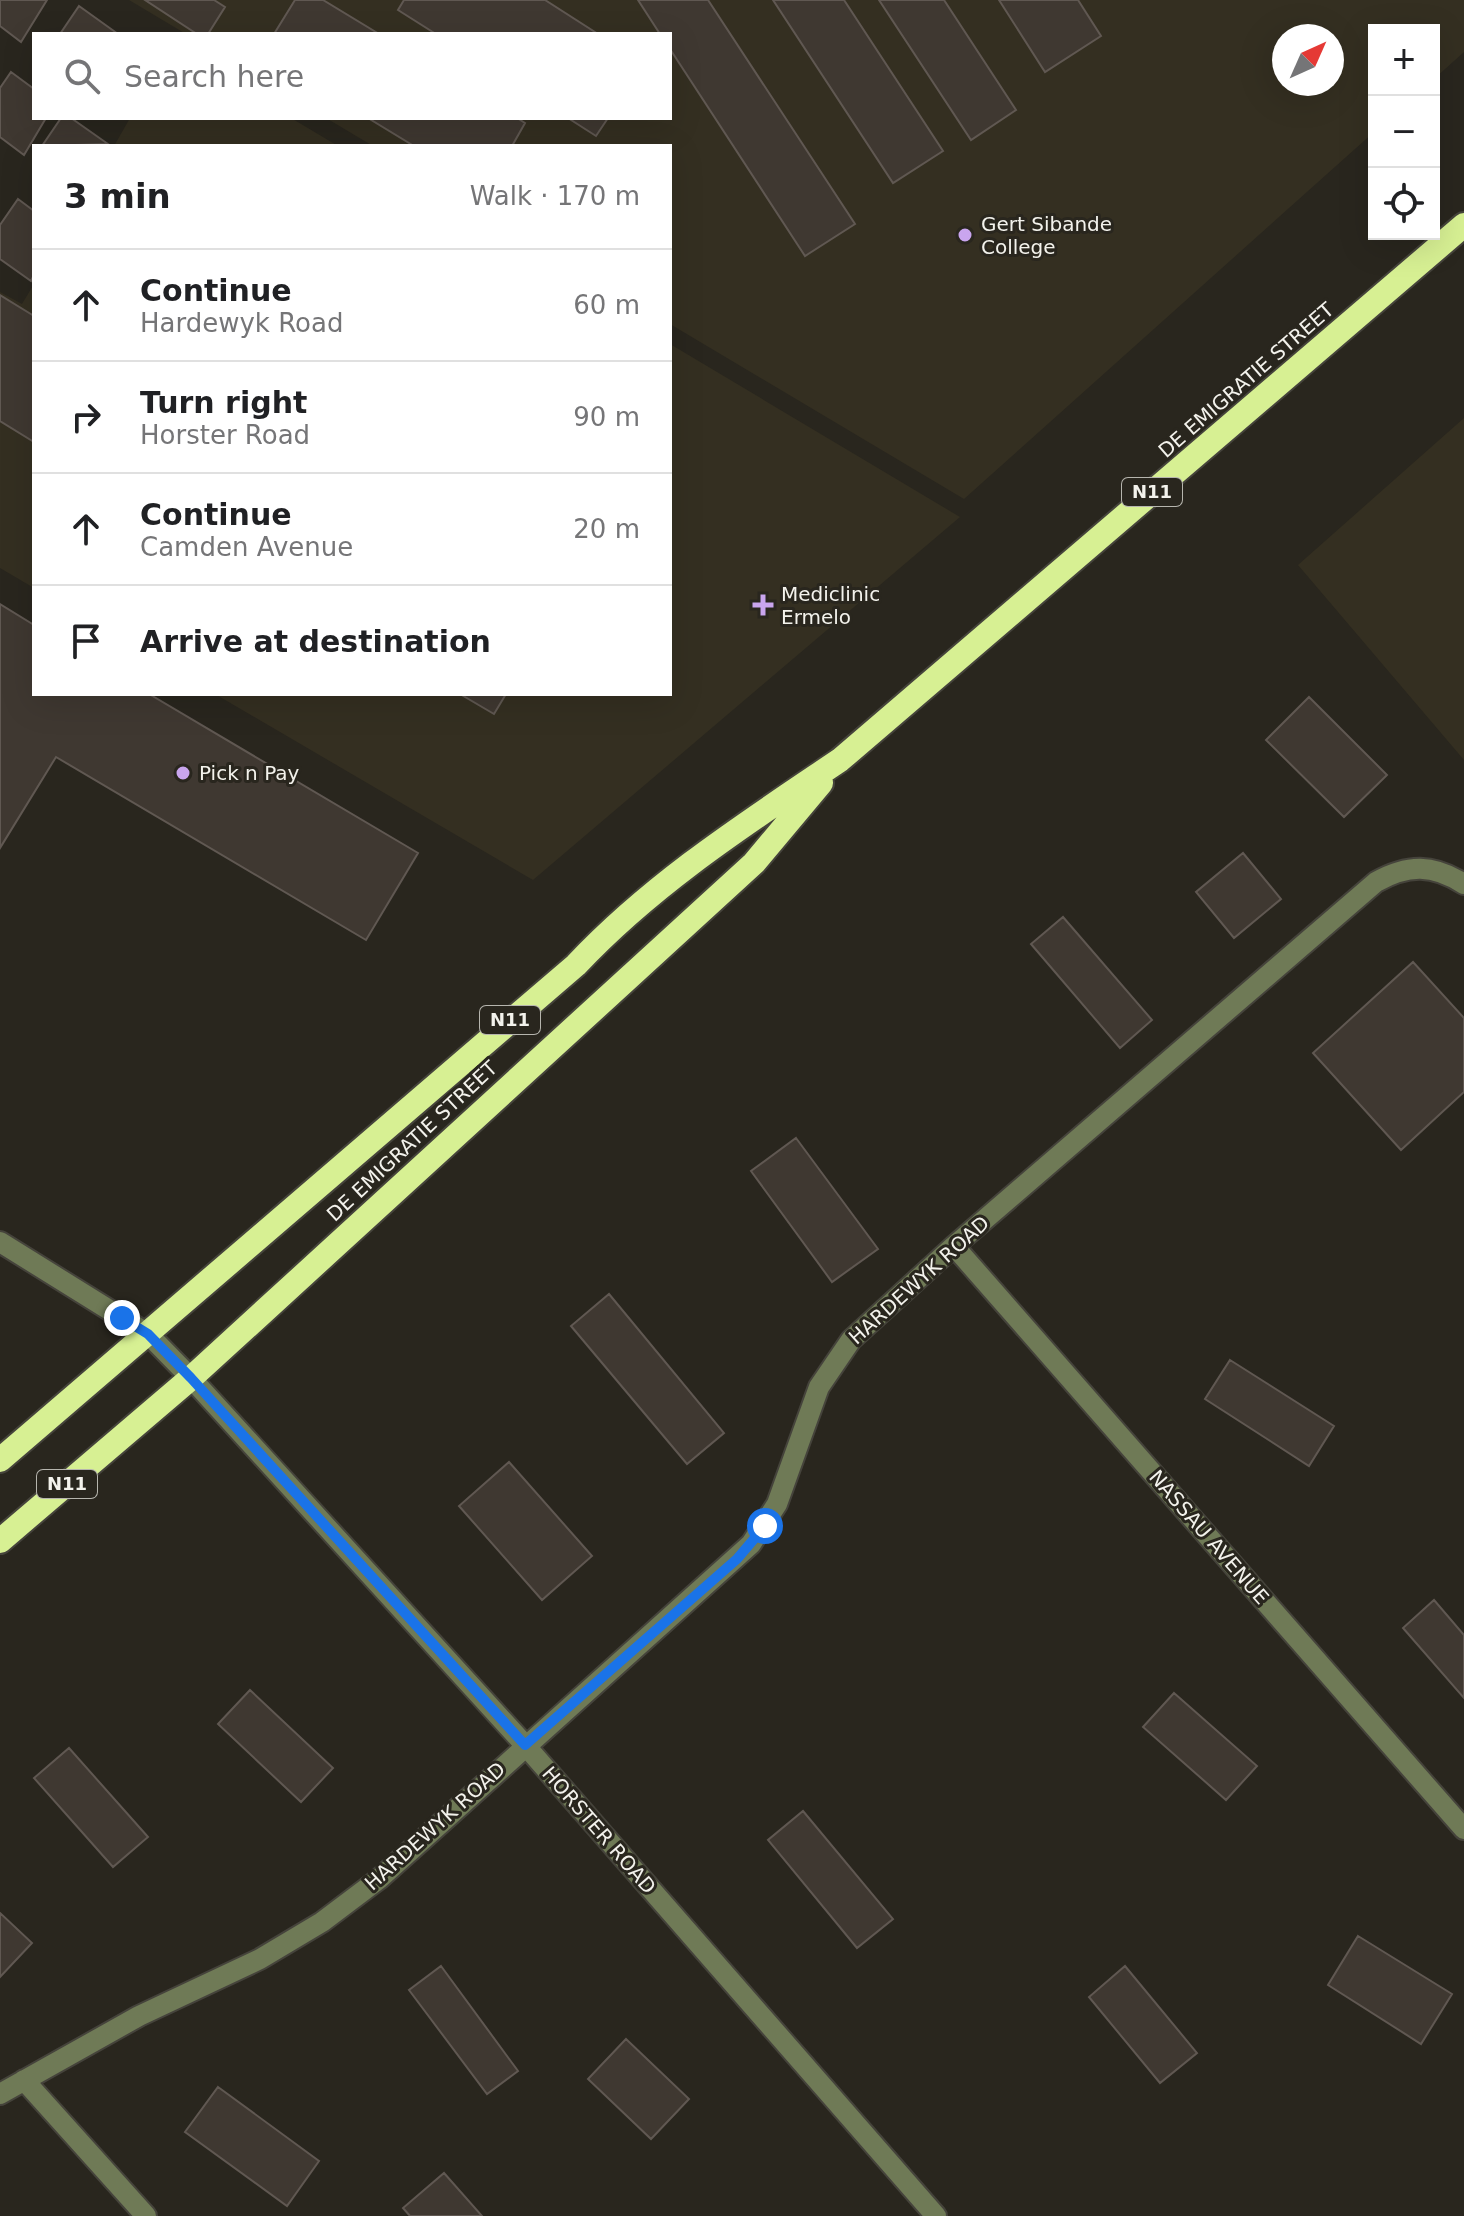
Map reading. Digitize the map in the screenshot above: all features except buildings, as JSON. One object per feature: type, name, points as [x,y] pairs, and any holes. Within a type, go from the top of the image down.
[{"type":"highway","name":"DE EMIGRATIE STREET","points":[[0,1460],[576,965],[621,917],[728,836],[840,760],[1464,225]]},
{"type":"highway","name":"DE EMIGRATIE STREET","points":[[0,1541],[191,1378],[754,863],[840,760]]},
{"type":"street","name":"HARDEWYK ROAD","points":[[0,2094],[127,2022],[260,1959],[322,1922],[379,1879],[751,1544],[777,1504],[819,1387],[839,1353],[954,1246],[1376,882],[1397,870],[1416,867],[1456,879]]},
{"type":"street","name":"HORSTER ROAD","points":[[0,1242],[148,1334],[191,1378],[525,1745],[936,2216]]},
{"type":"street","name":"NASSAU AVENUE","points":[[954,1246],[1464,1829]]},
{"type":"street","points":[[24,2080],[146,2216]]},
{"type":"shaded area","name":"Gert Sibande College","points":[[129,0],[1464,0],[1464,52],[1440,74],[1440,24],[1368,24],[1368,137],[964,499],[672,325],[672,144],[370,144],[329,120],[672,120],[672,32],[183,32]]},
{"type":"shaded area","points":[[129,120],[294,120],[335,144],[115,144]]},
{"type":"shaded area","points":[[32,287],[32,587],[0,568],[0,292],[22,304]]},
{"type":"shaded area","name":"Mediclinic Ermelo","points":[[672,345],[960,517],[533,880],[218,696],[672,696]]},
{"type":"shaded area","points":[[1464,418],[1464,760],[1298,565]]},
{"type":"place","name":"Gert Sibande College","points":[[965,235]]},
{"type":"place","name":"Mediclinic Ermelo","points":[[763,605]]},
{"type":"place","name":"Pick n Pay","points":[[183,773]]},
{"type":"route","points":[[122,1318],[148,1334],[191,1378],[525,1745],[737,1559],[765,1526]]}]
